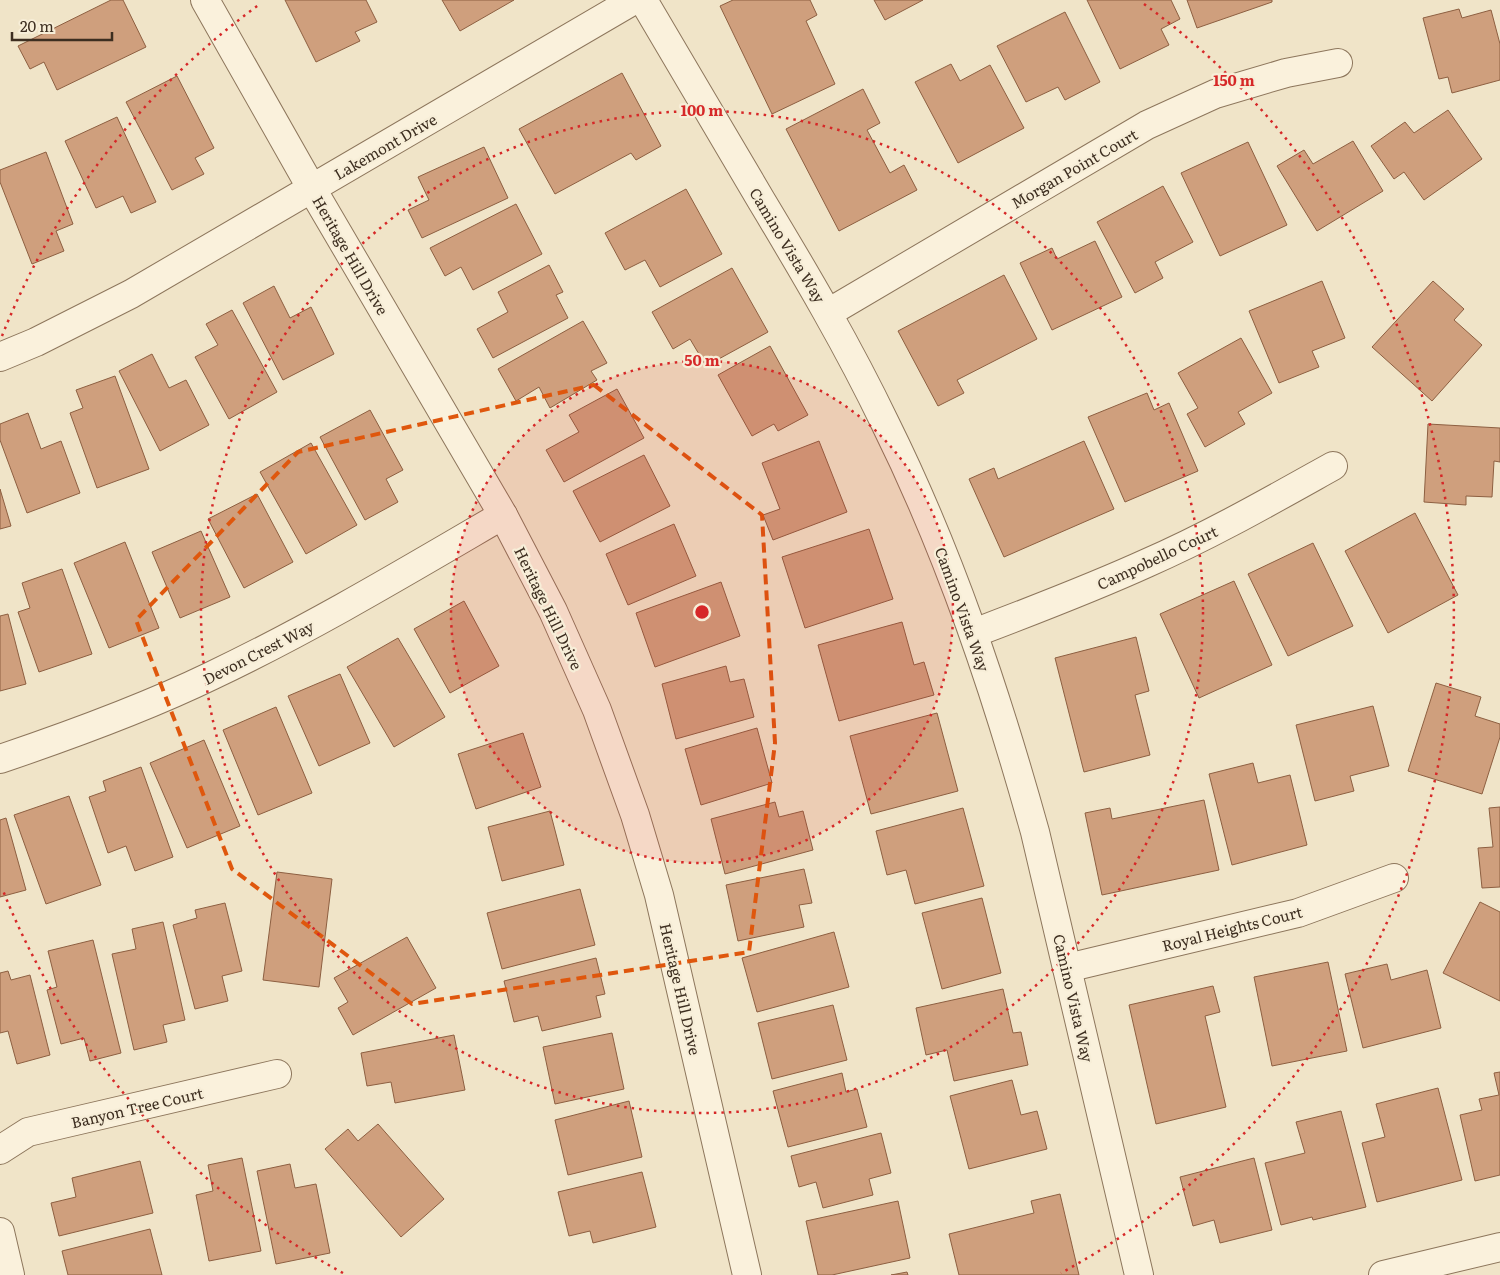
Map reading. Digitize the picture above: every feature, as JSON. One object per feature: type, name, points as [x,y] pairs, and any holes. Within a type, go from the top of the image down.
[{"type":"street","name":"Heritage Hill Drive","points":[[205,0],[312,189],[503,515],[554,611],[597,710],[635,814],[658,895],[747,1275]]},
{"type":"street","name":"Lakemont Drive","points":[[0,357],[36,342],[131,294],[634,0]]},
{"type":"street","name":"Camino Vista Way","points":[[643,0],[828,313],[886,423],[932,525],[974,633],[1033,823],[1139,1275]]},
{"type":"street","name":"Morgan Point Court","points":[[828,313],[1147,125],[1215,94],[1286,73],[1338,63]]},
{"type":"street","name":"Campobello Court","points":[[974,633],[1149,563],[1258,509],[1333,466]]},
{"type":"street","name":"Devon Crest Way","points":[[0,759],[87,729],[210,677],[328,616],[503,515]]},
{"type":"street","name":"Royal Heights Court","points":[[1067,968],[1298,913],[1394,878]]},
{"type":"street","name":"Banyon Tree Court","points":[[0,1150],[28,1132],[278,1074]]},
{"type":"street","points":[[0,1232],[10,1275]]},
{"type":"street","points":[[1382,1275],[1427,1270],[1500,1247]]},
{"type":"highlighted area","points":[[594,385],[762,515],[775,743],[749,952],[412,1004],[232,869],[136,620],[298,452]]},
{"type":"building","points":[[111,0],[123,0],[146,47],[57,90],[44,62],[30,69],[18,46]]},
{"type":"building","points":[[285,0],[366,0],[377,22],[355,32],[360,41],[316,62]]},
{"type":"building","points":[[442,0],[514,0],[460,31]]},
{"type":"building","points":[[733,0],[810,0],[817,15],[806,21],[835,84],[772,114],[720,6]]},
{"type":"building","points":[[874,0],[923,0],[885,20]]},
{"type":"building","points":[[1087,0],[1171,0],[1180,19],[1161,29],[1169,45],[1120,69]]},
{"type":"building","points":[[1187,0],[1272,0],[1272,2],[1197,28]]},
{"type":"building","points":[[1459,9],[1462,18],[1491,10],[1500,44],[1500,80],[1452,93],[1448,77],[1439,79],[1423,18]]},
{"type":"building","points":[[1065,12],[1100,82],[1065,100],[1058,87],[1026,102],[997,46]]},
{"type":"building","points":[[951,64],[960,81],[990,65],[1024,128],[958,163],[915,82]]},
{"type":"building","points":[[622,73],[661,146],[636,160],[631,153],[555,194],[519,129]]},
{"type":"building","points":[[177,76],[214,148],[195,158],[204,174],[172,190],[126,102]]},
{"type":"building","points":[[863,89],[880,123],[867,130],[890,173],[904,165],[917,190],[839,231],[786,129]]},
{"type":"building","points":[[1448,110],[1482,159],[1424,200],[1404,172],[1394,179],[1371,146],[1405,122],[1414,133]]},
{"type":"building","points":[[117,117],[156,202],[131,213],[123,196],[96,208],[65,141]]},
{"type":"building","points":[[1353,141],[1383,191],[1317,231],[1277,166],[1304,150],[1313,164]]},
{"type":"building","points":[[1248,142],[1287,225],[1220,256],[1181,173]]},
{"type":"building","points":[[484,147],[508,198],[422,238],[408,210],[429,200],[418,177]]},
{"type":"building","points":[[46,152],[73,224],[56,231],[64,251],[32,264],[0,182],[0,170]]},
{"type":"building","points":[[1163,186],[1193,242],[1155,262],[1163,278],[1135,293],[1097,222]]},
{"type":"building","points":[[686,189],[722,254],[660,287],[645,260],[625,270],[605,233]]},
{"type":"building","points":[[516,204],[542,254],[473,290],[461,267],[445,276],[430,248]]},
{"type":"building","points":[[1095,241],[1122,297],[1052,330],[1020,263],[1052,248],[1057,259]]},
{"type":"building","points":[[549,265],[563,292],[556,295],[568,318],[493,358],[477,329],[508,312],[498,292]]},
{"type":"building","points":[[732,268],[768,332],[706,366],[690,339],[673,349],[652,312]]},
{"type":"building","points":[[1004,275],[1037,339],[957,380],[964,393],[938,406],[898,331]]},
{"type":"building","points":[[1322,281],[1345,338],[1312,351],[1319,367],[1279,383],[1249,311]]},
{"type":"building","points":[[1433,281],[1464,309],[1454,320],[1482,345],[1432,401],[1372,347]]},
{"type":"building","points":[[274,286],[290,318],[311,307],[334,354],[283,380],[243,303]]},
{"type":"building","points":[[232,310],[277,392],[229,419],[195,357],[218,345],[206,324]]},
{"type":"building","points":[[583,321],[607,363],[591,371],[597,380],[550,408],[539,387],[516,401],[498,369]]},
{"type":"building","points":[[1241,338],[1272,393],[1238,412],[1245,424],[1205,447],[1187,414],[1198,408],[1178,373]]},
{"type":"building","points":[[770,346],[808,415],[778,431],[774,424],[752,436],[718,375]]},
{"type":"building","points":[[152,354],[169,388],[186,380],[209,425],[160,451],[119,371]]},
{"type":"building","points":[[115,376],[149,469],[97,488],[70,413],[83,408],[76,390]]},
{"type":"building","points":[[617,389],[644,438],[564,482],[546,450],[579,432],[569,415]]},
{"type":"building","points":[[1147,393],[1154,410],[1169,403],[1198,471],[1125,502],[1088,417]]},
{"type":"building","points":[[370,410],[403,470],[386,479],[398,502],[365,520],[320,437]]},
{"type":"building","points":[[28,413],[41,449],[61,441],[80,493],[27,513],[0,440],[0,424]]},
{"type":"building","points":[[1428,424],[1500,428],[1500,462],[1494,461],[1492,497],[1466,496],[1466,505],[1424,502]]},
{"type":"building","points":[[819,441],[847,512],[773,540],[763,515],[780,509],[762,463]]},
{"type":"building","points":[[1084,441],[1114,509],[1004,557],[969,479],[994,468],[998,479]]},
{"type":"building","points":[[311,443],[357,525],[306,554],[260,472]]},
{"type":"building","points":[[644,455],[670,506],[600,542],[573,491]]},
{"type":"building","points":[[0,489],[11,526],[0,529]]},
{"type":"building","points":[[257,494],[293,562],[244,588],[208,519]]},
{"type":"building","points":[[1415,513],[1458,595],[1388,633],[1345,551]]},
{"type":"building","points":[[674,524],[696,576],[628,605],[606,554]]},
{"type":"building","points":[[869,529],[893,599],[805,628],[782,557]]},
{"type":"building","points":[[201,531],[230,597],[180,618],[152,552]]},
{"type":"building","points":[[125,542],[159,628],[109,648],[74,563]]},
{"type":"building","points":[[1313,543],[1353,626],[1288,656],[1248,574]]},
{"type":"building","points":[[62,569],[92,654],[39,672],[18,612],[30,608],[22,583]]},
{"type":"building","points":[[1234,581],[1272,665],[1199,698],[1160,614]]},
{"type":"building","points":[[721,582],[740,636],[655,667],[636,613]]},
{"type":"building","points":[[464,601],[499,666],[450,693],[414,629]]},
{"type":"building","points":[[8,614],[26,684],[0,691],[0,616]]},
{"type":"building","points":[[902,622],[914,665],[924,662],[934,695],[839,721],[818,645]]},
{"type":"building","points":[[1136,637],[1149,691],[1135,695],[1150,755],[1084,772],[1055,658]]},
{"type":"building","points":[[398,638],[445,717],[394,747],[347,667]]},
{"type":"building","points":[[726,666],[730,682],[744,679],[754,717],[676,739],[662,684]]},
{"type":"building","points":[[340,674],[370,743],[319,766],[288,696]]},
{"type":"building","points":[[1436,683],[1481,697],[1475,716],[1500,724],[1500,737],[1482,794],[1408,771]]},
{"type":"building","points":[[1373,706],[1389,766],[1350,776],[1354,791],[1315,801],[1296,725]]},
{"type":"building","points":[[276,707],[312,793],[258,815],[223,730]]},
{"type":"building","points":[[937,713],[958,791],[871,814],[850,736]]},
{"type":"building","points":[[757,728],[772,783],[701,805],[685,749]]},
{"type":"building","points":[[523,733],[541,787],[476,809],[458,754]]},
{"type":"building","points":[[204,740],[240,826],[187,848],[150,763]]},
{"type":"building","points":[[1253,763],[1258,783],[1290,775],[1307,845],[1232,865],[1209,774]]},
{"type":"building","points":[[141,767],[173,857],[135,871],[126,846],[108,853],[89,797],[106,791],[103,781]]},
{"type":"building","points":[[69,796],[101,885],[46,904],[14,815]]},
{"type":"building","points":[[1204,800],[1219,870],[1102,895],[1085,813],[1110,808],[1112,819]]},
{"type":"building","points":[[775,802],[779,817],[803,811],[813,850],[725,874],[711,819]]},
{"type":"building","points":[[1500,807],[1500,887],[1482,888],[1478,848],[1493,847],[1489,808]]},
{"type":"building","points":[[963,808],[984,886],[915,904],[906,870],[887,875],[876,831]]},
{"type":"building","points":[[550,811],[564,865],[502,881],[488,827]]},
{"type":"building","points":[[6,818],[26,890],[0,897],[0,820]]},
{"type":"building","points":[[804,869],[812,903],[799,905],[804,927],[738,941],[726,885]]},
{"type":"building","points":[[277,872],[332,879],[319,987],[263,980]]},
{"type":"building","points":[[580,889],[595,945],[502,969],[487,913]]},
{"type":"building","points":[[982,898],[1001,973],[942,989],[922,913]]},
{"type":"building","points":[[1480,902],[1500,912],[1500,1001],[1443,973]]},
{"type":"building","points":[[225,903],[242,971],[222,976],[228,1001],[195,1009],[173,925],[197,918],[195,910]]},
{"type":"building","points":[[163,922],[185,1020],[163,1025],[167,1042],[134,1050],[112,954],[136,949],[132,929]]},
{"type":"building","points":[[834,932],[849,987],[757,1012],[742,958]]},
{"type":"building","points":[[407,937],[436,988],[353,1035],[338,1008],[348,1002],[334,978]]},
{"type":"building","points":[[93,940],[121,1053],[90,1061],[84,1038],[61,1044],[47,990],[57,987],[48,951]]},
{"type":"building","points":[[596,958],[605,994],[596,996],[601,1017],[542,1031],[538,1016],[514,1022],[504,981]]},
{"type":"building","points":[[1328,962],[1347,1051],[1272,1066],[1254,977]]},
{"type":"building","points":[[1387,964],[1391,980],[1427,970],[1441,1028],[1363,1048],[1345,974]]},
{"type":"building","points":[[8,971],[11,980],[30,975],[50,1055],[17,1064],[8,1031],[0,1033],[0,973]]},
{"type":"building","points":[[1213,986],[1220,1012],[1205,1016],[1226,1107],[1156,1124],[1129,1005]]},
{"type":"building","points":[[1003,989],[1013,1033],[1021,1032],[1028,1065],[954,1081],[947,1050],[926,1055],[916,1008]]},
{"type":"building","points":[[833,1005],[847,1060],[772,1079],[758,1023]]},
{"type":"building","points":[[612,1033],[624,1089],[555,1104],[543,1047]]},
{"type":"building","points":[[454,1035],[465,1090],[395,1103],[391,1082],[367,1086],[361,1053]]},
{"type":"building","points":[[1500,1072],[1500,1175],[1475,1181],[1460,1115],[1482,1110],[1479,1099],[1499,1095],[1494,1073]]},
{"type":"building","points":[[842,1073],[846,1092],[857,1089],[867,1127],[788,1147],[773,1091]]},
{"type":"building","points":[[1012,1080],[1021,1115],[1037,1111],[1047,1149],[969,1169],[950,1096]]},
{"type":"building","points":[[1438,1088],[1462,1180],[1377,1202],[1362,1143],[1385,1137],[1376,1104]]},
{"type":"building","points":[[629,1101],[642,1157],[568,1175],[555,1120]]},
{"type":"building","points":[[1341,1111],[1366,1207],[1313,1220],[1312,1217],[1281,1225],[1265,1163],[1305,1153],[1296,1122]]},
{"type":"building","points":[[378,1124],[444,1199],[401,1237],[325,1149],[348,1129],[358,1141]]},
{"type":"building","points":[[881,1133],[891,1173],[869,1179],[873,1195],[823,1208],[816,1182],[799,1187],[791,1156]]},
{"type":"building","points":[[242,1158],[261,1251],[209,1261],[196,1195],[213,1191],[208,1165]]},
{"type":"building","points":[[1254,1158],[1272,1230],[1220,1243],[1214,1220],[1193,1226],[1180,1177]]},
{"type":"building","points":[[140,1161],[153,1213],[59,1236],[51,1203],[76,1197],[72,1178]]},
{"type":"building","points":[[290,1164],[295,1188],[316,1184],[330,1253],[276,1264],[257,1171]]},
{"type":"building","points":[[642,1172],[656,1227],[593,1243],[590,1231],[569,1236],[558,1192]]},
{"type":"building","points":[[1060,1194],[1079,1275],[959,1275],[949,1234],[1034,1213],[1031,1201]]},
{"type":"building","points":[[898,1201],[910,1258],[832,1275],[818,1275],[806,1221]]},
{"type":"building","points":[[150,1229],[162,1275],[68,1275],[62,1251]]},
{"type":"building","points":[[907,1272],[908,1275],[891,1275]]}]
